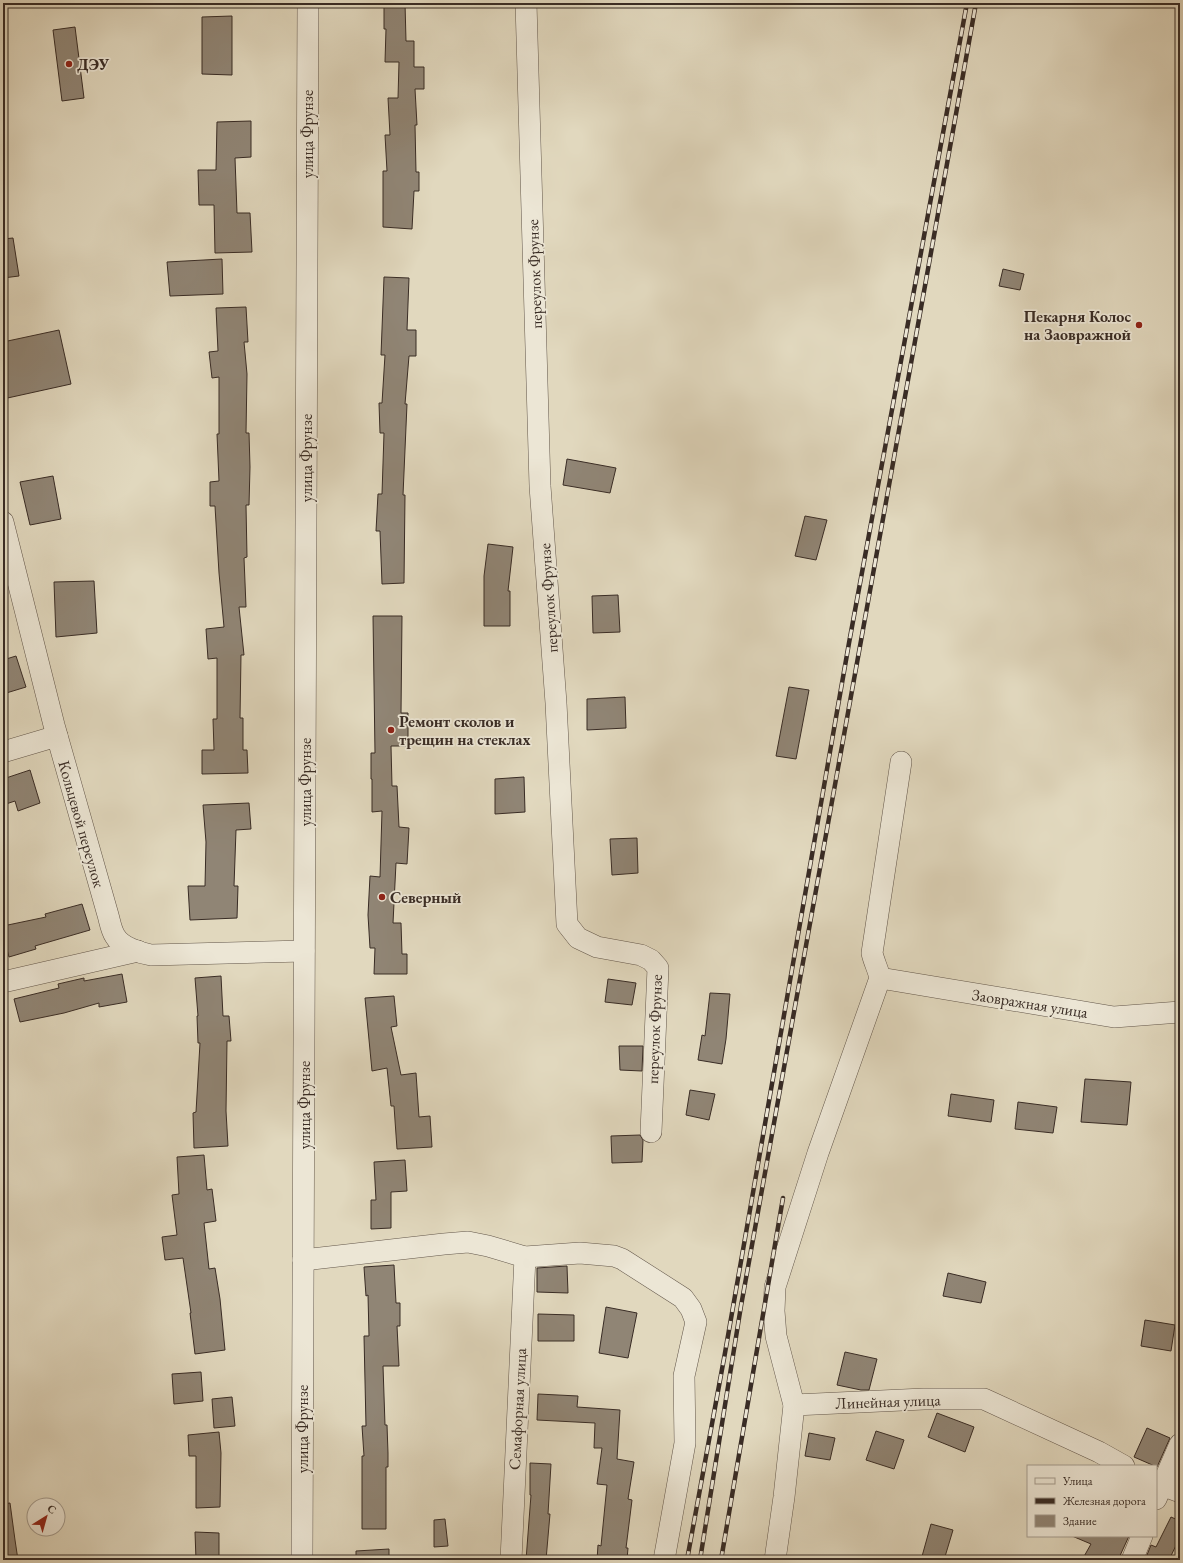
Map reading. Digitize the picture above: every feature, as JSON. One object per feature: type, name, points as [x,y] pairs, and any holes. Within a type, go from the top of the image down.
[{"type":"street","name":"улица Фрунзе","points":[[302,1560],[308,3]]},
{"type":"street","name":"переулок Фрунзе","points":[[526,3],[540,486],[556,703],[567,924],[578,938],[597,947],[641,955],[651,960],[658,968],[651,1132]]},
{"type":"street","name":"Кольцевой переулок","points":[[3,522],[57,736],[115,938],[138,951],[151,954],[304,951]]},
{"type":"street","points":[[3,752],[57,736]]},
{"type":"street","points":[[775,1560],[784,1497],[794,1405],[776,1336],[774,1311],[775,1287],[818,1153],[880,978],[872,953],[901,762]]},
{"type":"street","points":[[3,982],[138,951]]},
{"type":"street","name":"Заовражная улица","points":[[880,978],[1114,1016],[1180,1012]]},
{"type":"street","points":[[303,1260],[468,1242],[488,1246],[525,1257],[580,1253],[614,1256],[629,1263],[683,1298],[691,1309],[696,1322],[684,1376],[685,1442],[664,1560]]},
{"type":"street","name":"Семафорная улица","points":[[511,1560],[525,1257]]},
{"type":"street","name":"Линейная улица","points":[[794,1405],[924,1399],[984,1399],[1099,1452],[1122,1465]]},
{"type":"street","points":[[1163,1490],[1180,1444]]},
{"type":"street","points":[[1132,1560],[1142,1537]]},
{"type":"building","points":[[384,3],[405,3],[406,41],[414,41],[414,67],[424,67],[424,89],[415,89],[417,125],[415,125],[416,172],[419,172],[419,191],[414,191],[412,229],[383,227],[383,171],[387,171],[385,135],[390,135],[388,98],[398,98],[399,62],[385,62],[386,29],[384,29]]},
{"type":"building","points":[[232,16],[232,75],[202,74],[202,17]]},
{"type":"building","name":"ДЭУ","points":[[75,27],[84,98],[62,101],[53,30]]},
{"type":"building","points":[[251,121],[251,157],[235,158],[237,213],[250,213],[252,252],[215,253],[214,205],[199,205],[198,170],[216,170],[217,122]]},
{"type":"building","points":[[13,238],[19,276],[3,278],[3,239]]},
{"type":"building","points":[[222,259],[223,294],[170,296],[167,262]]},
{"type":"building","points":[[1003,269],[1024,274],[1020,290],[999,286]]},
{"type":"building","points":[[384,277],[409,278],[407,330],[416,330],[416,356],[409,356],[405,404],[407,404],[403,495],[405,495],[404,583],[382,584],[380,531],[376,531],[378,494],[382,494],[384,433],[380,433],[379,403],[382,403],[385,355],[381,355]]},
{"type":"building","points":[[246,307],[248,342],[244,342],[247,374],[246,433],[249,433],[250,467],[249,505],[246,505],[247,557],[244,558],[246,607],[239,607],[244,655],[241,655],[240,718],[243,718],[243,750],[247,750],[248,773],[202,774],[202,750],[214,750],[213,719],[217,719],[217,658],[208,659],[206,629],[224,627],[215,506],[210,506],[210,482],[219,481],[217,434],[219,434],[219,377],[212,378],[209,352],[218,351],[216,308]]},
{"type":"building","points":[[59,330],[71,384],[3,399],[3,342]]},
{"type":"building","points":[[567,459],[616,468],[610,493],[563,485]]},
{"type":"building","points":[[53,476],[61,519],[30,525],[20,482]]},
{"type":"building","points":[[805,516],[827,520],[816,560],[795,556]]},
{"type":"building","points":[[488,544],[513,547],[508,591],[510,591],[510,626],[484,626],[484,576]]},
{"type":"building","points":[[94,581],[97,633],[56,637],[54,582]]},
{"type":"building","points":[[618,595],[620,632],[593,633],[592,596]]},
{"type":"building","points":[[373,616],[402,616],[401,713],[408,713],[408,746],[391,746],[392,786],[397,786],[399,827],[409,828],[407,864],[396,863],[393,923],[401,923],[402,954],[407,954],[407,974],[374,974],[375,948],[370,948],[368,915],[370,876],[380,877],[382,811],[372,812],[371,753],[375,753]]},
{"type":"building","points":[[16,656],[26,687],[3,694],[3,660]]},
{"type":"building","points":[[789,687],[809,690],[796,759],[776,756]]},
{"type":"building","points":[[625,697],[626,728],[587,730],[587,699]]},
{"type":"building","points":[[30,770],[40,803],[18,811],[15,801],[3,805],[3,779]]},
{"type":"building","points":[[524,777],[525,812],[495,814],[495,779]]},
{"type":"building","points":[[249,803],[251,829],[236,830],[234,886],[238,886],[237,918],[190,920],[188,886],[205,886],[206,842],[203,805]]},
{"type":"building","points":[[637,838],[638,873],[612,875],[610,839]]},
{"type":"building","points":[[82,904],[90,930],[35,946],[36,949],[9,957],[3,934],[3,926],[46,917],[45,914]]},
{"type":"building","points":[[122,974],[127,1002],[99,1007],[99,1003],[64,1013],[20,1022],[14,999],[59,988],[58,984],[84,978],[84,981]]},
{"type":"building","points":[[221,976],[223,1016],[229,1016],[231,1041],[227,1041],[226,1111],[228,1146],[194,1148],[193,1113],[196,1112],[200,1043],[198,1043],[198,1016],[195,978]]},
{"type":"building","points":[[608,979],[636,983],[632,1005],[605,1002]]},
{"type":"building","points":[[710,993],[730,994],[722,1064],[698,1060],[702,1035],[705,1036]]},
{"type":"building","points":[[394,996],[397,1026],[391,1027],[401,1075],[416,1073],[419,1117],[430,1116],[432,1147],[397,1149],[394,1106],[391,1106],[387,1068],[372,1071],[365,998]]},
{"type":"building","points":[[619,1046],[643,1046],[642,1071],[620,1070]]},
{"type":"building","points":[[1085,1079],[1131,1082],[1127,1125],[1081,1122]]},
{"type":"building","points":[[690,1090],[715,1094],[709,1120],[686,1115]]},
{"type":"building","points":[[951,1094],[994,1100],[991,1122],[948,1116]]},
{"type":"building","points":[[1018,1102],[1057,1107],[1053,1133],[1015,1129]]},
{"type":"building","points":[[640,1135],[643,1140],[642,1162],[612,1163],[611,1136]]},
{"type":"building","points":[[204,1155],[207,1190],[212,1189],[216,1221],[204,1223],[209,1269],[215,1268],[220,1299],[225,1350],[195,1354],[183,1258],[165,1260],[162,1237],[177,1235],[172,1195],[179,1194],[177,1157]]},
{"type":"building","points":[[405,1160],[407,1191],[391,1192],[391,1228],[371,1229],[371,1200],[376,1200],[374,1162]]},
{"type":"building","points":[[394,1265],[396,1303],[400,1303],[400,1326],[397,1326],[399,1366],[383,1366],[385,1425],[387,1425],[388,1453],[388,1467],[386,1467],[386,1529],[362,1529],[362,1456],[364,1456],[362,1426],[366,1426],[364,1336],[369,1336],[368,1295],[366,1296],[364,1267]]},
{"type":"building","points":[[567,1266],[568,1293],[537,1292],[537,1268]]},
{"type":"building","points":[[948,1273],[986,1282],[981,1303],[943,1296]]},
{"type":"building","points":[[606,1307],[637,1313],[628,1358],[599,1353]]},
{"type":"building","points":[[538,1314],[574,1315],[574,1341],[538,1341]]},
{"type":"building","points":[[1145,1320],[1175,1325],[1171,1351],[1141,1346]]},
{"type":"building","points":[[845,1352],[877,1359],[869,1390],[861,1390],[837,1385]]},
{"type":"building","points":[[201,1372],[203,1401],[174,1404],[172,1374]]},
{"type":"building","points":[[538,1394],[578,1396],[577,1407],[620,1410],[617,1459],[634,1462],[628,1499],[632,1500],[626,1548],[628,1548],[627,1560],[597,1560],[598,1545],[601,1546],[607,1485],[597,1484],[602,1448],[594,1448],[595,1423],[537,1420]]},
{"type":"building","points":[[232,1397],[235,1426],[214,1428],[212,1399]]},
{"type":"building","points":[[937,1413],[974,1427],[965,1452],[928,1437]]},
{"type":"building","points":[[1147,1428],[1170,1438],[1157,1467],[1157,1465],[1152,1465],[1134,1457]]},
{"type":"building","points":[[876,1431],[904,1440],[894,1469],[866,1460]]},
{"type":"building","points":[[219,1432],[221,1453],[220,1507],[196,1508],[196,1456],[189,1456],[188,1435]]},
{"type":"building","points":[[809,1433],[835,1438],[830,1460],[805,1456]]},
{"type":"building","points":[[530,1463],[551,1464],[548,1514],[550,1514],[546,1560],[526,1560],[531,1495]]},
{"type":"building","points":[[10,1503],[18,1560],[3,1560],[3,1504]]},
{"type":"building","points":[[1171,1517],[1180,1521],[1180,1537],[1169,1560],[1145,1560],[1151,1545],[1156,1547]]},
{"type":"building","points":[[445,1519],[448,1546],[434,1547],[434,1520]]},
{"type":"building","points":[[931,1524],[953,1530],[944,1560],[921,1560]]},
{"type":"building","points":[[195,1532],[219,1533],[219,1560],[196,1560]]},
{"type":"building","points":[[1074,1537],[1129,1537],[1118,1560],[1082,1560],[1091,1544]]},
{"type":"building","points":[[389,1549],[389,1560],[356,1560],[356,1551]]},
{"type":"railway","points":[[687,1560],[725,1353],[849,643],[967,3]]},
{"type":"railway","points":[[700,1560],[741,1306],[976,3]]},
{"type":"railway","points":[[721,1560],[783,1198]]},
{"type":"place","name":"ДЭУ","points":[[69,64]]},
{"type":"place","name":"Пекарня Колос на Заовражной","points":[[1139,325]]},
{"type":"place","name":"Ремонт сколов и трещин на стеклах","points":[[391,730]]},
{"type":"place","name":"Северный","points":[[382,897]]}]
